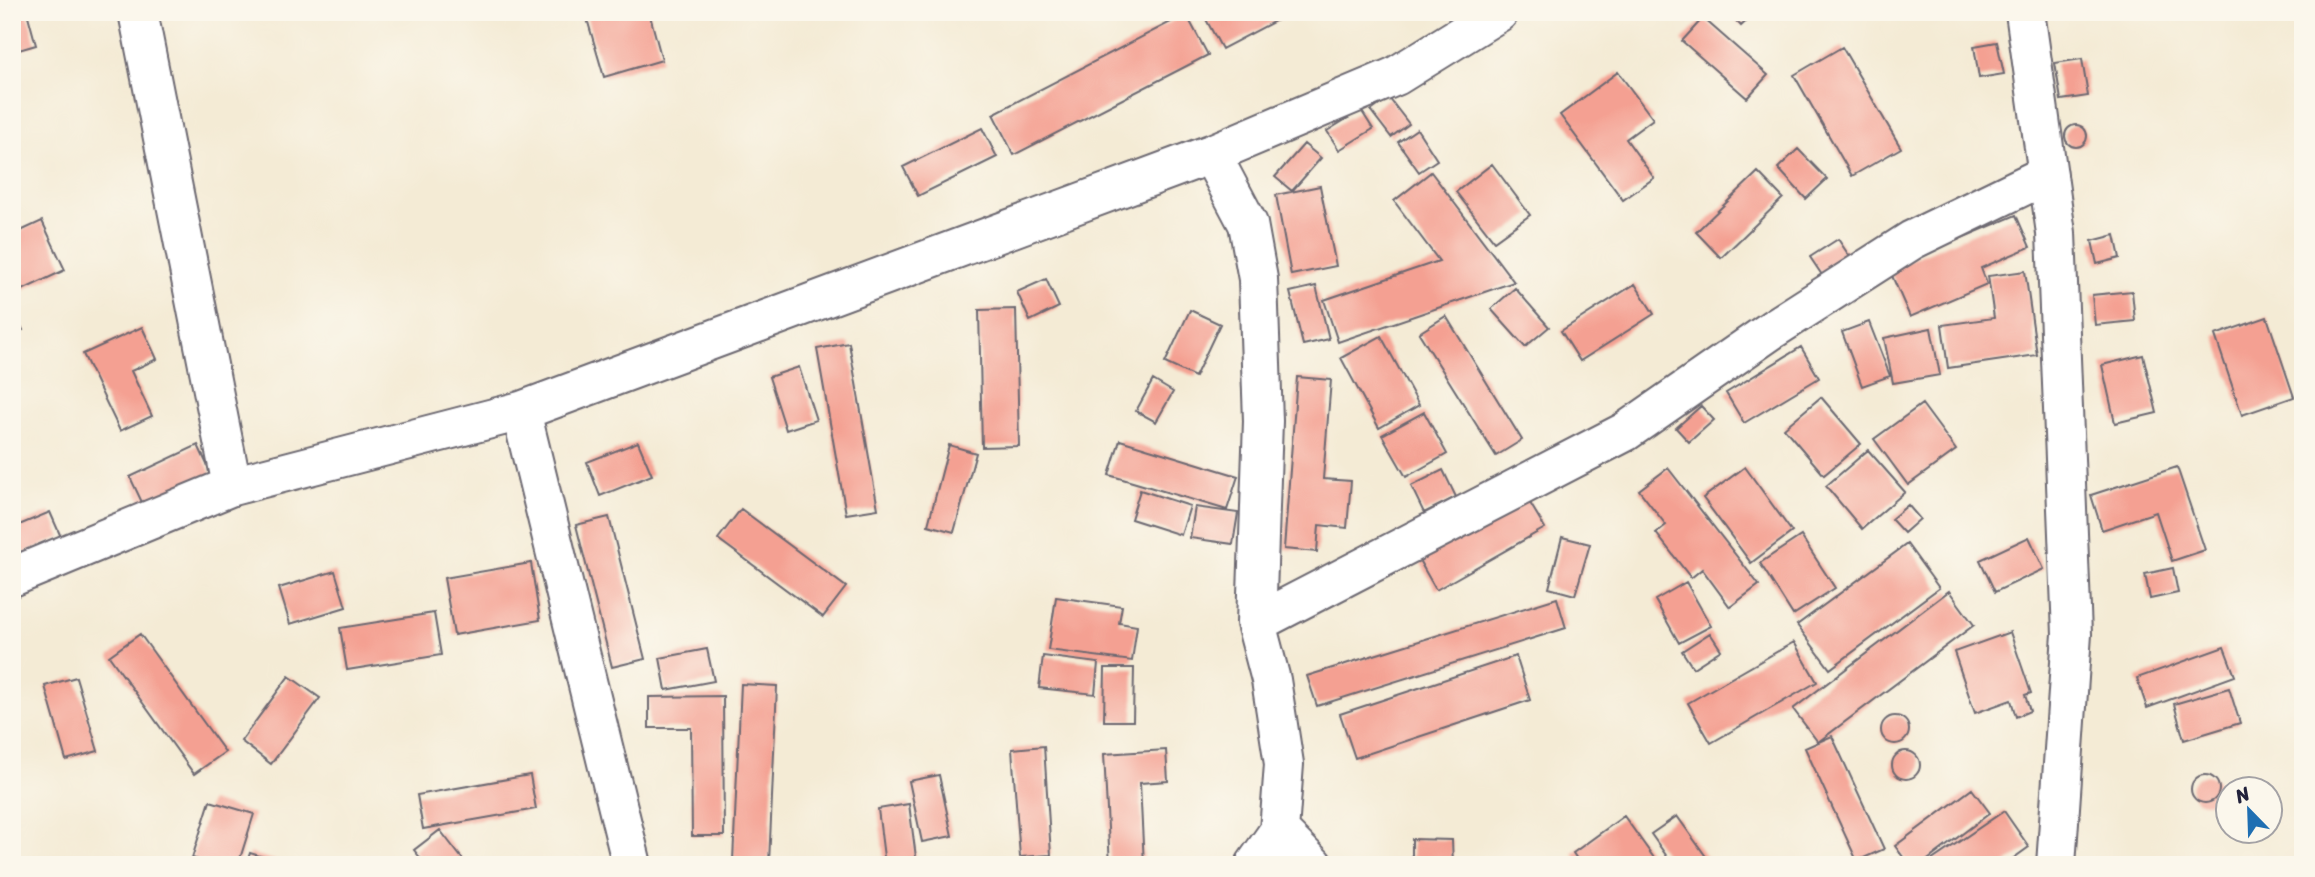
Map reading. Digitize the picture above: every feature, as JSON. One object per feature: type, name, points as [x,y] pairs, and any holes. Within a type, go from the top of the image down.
[{"type":"street","points":[[138,12],[232,486]]},
{"type":"street","points":[[12,577],[232,486],[521,411],[1211,154],[1396,76],[1499,12]]},
{"type":"street","points":[[2025,12],[2056,233],[2072,634],[2056,865]]},
{"type":"street","points":[[1211,154],[1248,224],[1258,278],[1262,421],[1256,623],[1271,680],[1284,764],[1279,831],[1255,865]]},
{"type":"street","points":[[1256,623],[1625,432],[1773,328],[1912,240],[2048,174]]},
{"type":"street","points":[[521,411],[633,863]]},
{"type":"street","points":[[1279,831],[1313,865]]},
{"type":"building","points":[[12,12],[27,12],[36,45],[12,52]]},
{"type":"building","points":[[585,12],[649,12],[662,60],[604,77]]},
{"type":"building","points":[[1202,12],[1292,12],[1222,49]]},
{"type":"building","points":[[1728,12],[1756,12],[1741,26]]},
{"type":"building","points":[[1186,14],[1208,55],[1014,155],[993,114]]},
{"type":"building","points":[[1703,18],[1768,75],[1747,98],[1682,41]]},
{"type":"building","points":[[1997,42],[2004,74],[1979,78],[1974,46]]},
{"type":"building","points":[[1842,47],[1901,148],[1852,176],[1794,75]]},
{"type":"building","points":[[2082,59],[2088,96],[2061,100],[2055,63]]},
{"type":"building","points":[[1618,72],[1653,119],[1626,139],[1654,178],[1623,200],[1560,115]]},
{"type":"building","points":[[1389,98],[1409,124],[1391,137],[1371,111]]},
{"type":"building","points":[[1361,110],[1373,129],[1339,150],[1327,131]]},
{"type":"building","points":[[2076,125],[2084,128],[2087,136],[2084,144],[2076,147],[2068,144],[2065,136],[2068,128]]},
{"type":"building","points":[[982,128],[997,157],[918,196],[903,167]]},
{"type":"building","points":[[1417,129],[1437,160],[1419,172],[1398,142]]},
{"type":"building","points":[[1304,144],[1321,158],[1292,191],[1275,177]]},
{"type":"building","points":[[1798,149],[1827,179],[1806,199],[1778,168]]},
{"type":"building","points":[[1492,164],[1530,215],[1494,241],[1456,192]]},
{"type":"building","points":[[1431,172],[1514,282],[1338,342],[1324,300],[1439,261],[1394,201]]},
{"type":"building","points":[[1758,172],[1783,198],[1721,258],[1696,232]]},
{"type":"building","points":[[1320,186],[1336,266],[1291,275],[1276,195]]},
{"type":"building","points":[[2016,215],[2030,247],[1981,268],[1987,284],[1910,317],[1889,269]]},
{"type":"building","points":[[42,221],[65,270],[12,295],[12,235]]},
{"type":"building","points":[[2115,235],[2120,258],[2097,264],[2092,241]]},
{"type":"building","points":[[1838,239],[1856,266],[1828,284],[1810,257]]},
{"type":"building","points":[[2025,271],[2037,355],[1948,368],[1942,325],[1994,318],[1988,276]]},
{"type":"building","points":[[1046,279],[1059,307],[1030,321],[1017,292]]},
{"type":"building","points":[[1635,284],[1654,314],[1580,361],[1561,331]]},
{"type":"building","points":[[1316,286],[1329,339],[1303,345],[1290,292]]},
{"type":"building","points":[[1515,288],[1549,327],[1525,347],[1491,309]]},
{"type":"building","points":[[2132,291],[2135,321],[2095,325],[2092,295]]},
{"type":"building","points":[[12,308],[23,330],[12,335]]},
{"type":"building","points":[[1016,309],[1019,446],[982,447],[979,310]]},
{"type":"building","points":[[1190,310],[1220,324],[1195,377],[1165,363]]},
{"type":"building","points":[[1446,316],[1522,440],[1496,456],[1419,333]]},
{"type":"building","points":[[2267,317],[2294,397],[2242,415],[2215,335]]},
{"type":"building","points":[[1869,322],[1890,376],[1862,386],[1842,332]]},
{"type":"building","points":[[142,327],[157,359],[131,371],[152,416],[120,431],[83,354]]},
{"type":"building","points":[[1931,328],[1940,375],[1893,383],[1884,338]]},
{"type":"building","points":[[1381,336],[1419,405],[1379,428],[1341,358]]},
{"type":"building","points":[[849,343],[878,509],[846,514],[817,349]]},
{"type":"building","points":[[1801,347],[1819,378],[1744,423],[1726,393]]},
{"type":"building","points":[[2143,355],[2157,413],[2115,423],[2102,365]]},
{"type":"building","points":[[799,367],[816,420],[786,430],[769,377]]},
{"type":"building","points":[[1297,377],[1331,380],[1323,479],[1351,481],[1347,528],[1319,525],[1317,552],[1284,549]]},
{"type":"building","points":[[1153,380],[1173,392],[1156,422],[1136,411]]},
{"type":"building","points":[[1821,397],[1861,444],[1824,475],[1784,428]]},
{"type":"building","points":[[1922,404],[1956,450],[1908,485],[1874,439]]},
{"type":"building","points":[[1701,406],[1714,420],[1689,442],[1676,428]]},
{"type":"building","points":[[1424,412],[1447,454],[1406,477],[1382,435]]},
{"type":"building","points":[[1120,440],[1238,476],[1227,510],[1109,475]]},
{"type":"building","points":[[638,442],[652,475],[600,496],[587,462]]},
{"type":"building","points":[[198,445],[215,482],[147,513],[130,477]]},
{"type":"building","points":[[949,445],[976,453],[954,532],[928,525]]},
{"type":"building","points":[[1868,450],[1905,492],[1862,529],[1826,486]]},
{"type":"building","points":[[1745,467],[1792,532],[1751,563],[1703,498]]},
{"type":"building","points":[[2177,467],[2205,550],[2172,561],[2156,512],[2102,530],[2091,495]]},
{"type":"building","points":[[1668,468],[1759,585],[1730,607],[1702,569],[1691,578],[1656,533],[1666,525],[1639,490]]},
{"type":"building","points":[[1443,470],[1456,497],[1424,513],[1411,486]]},
{"type":"building","points":[[1140,490],[1190,506],[1181,535],[1131,519]]},
{"type":"building","points":[[1527,498],[1545,528],[1436,590],[1419,560]]},
{"type":"building","points":[[1908,505],[1920,519],[1904,533],[1891,519]]},
{"type":"building","points":[[1195,507],[1238,513],[1233,544],[1190,538]]},
{"type":"building","points":[[741,509],[846,587],[823,617],[718,539]]},
{"type":"building","points":[[50,512],[61,537],[12,558],[12,528]]},
{"type":"building","points":[[609,517],[645,659],[612,667],[576,525]]},
{"type":"building","points":[[1801,536],[1835,588],[1793,615],[1760,563]]},
{"type":"building","points":[[1562,537],[1590,544],[1575,595],[1549,588]]},
{"type":"building","points":[[2029,537],[2044,569],[1995,592],[1980,560]]},
{"type":"building","points":[[1907,544],[1939,588],[1830,669],[1797,625]]},
{"type":"building","points":[[531,563],[540,620],[454,635],[444,578]]},
{"type":"building","points":[[2173,568],[2178,593],[2150,599],[2145,574]]},
{"type":"building","points":[[335,571],[346,607],[290,624],[279,588]]},
{"type":"building","points":[[1686,582],[1711,626],[1679,643],[1655,600]]},
{"type":"building","points":[[1949,591],[1974,625],[1818,742],[1793,709]]},
{"type":"building","points":[[1056,597],[1122,606],[1119,623],[1137,626],[1132,661],[1048,650]]},
{"type":"building","points":[[1557,598],[1566,628],[1317,706],[1307,676]]},
{"type":"building","points":[[434,613],[441,655],[347,670],[340,628]]},
{"type":"building","points":[[2010,632],[2031,693],[2025,695],[2030,711],[2016,717],[2011,700],[1975,713],[1954,652]]},
{"type":"building","points":[[1710,633],[1721,650],[1693,668],[1682,651]]},
{"type":"building","points":[[140,634],[225,752],[194,774],[109,656]]},
{"type":"building","points":[[1794,642],[1817,682],[1711,743],[1688,703]]},
{"type":"building","points":[[2224,647],[2235,676],[2147,708],[2137,678]]},
{"type":"building","points":[[707,649],[714,681],[666,690],[660,658]]},
{"type":"building","points":[[1043,656],[1098,663],[1095,694],[1039,688]]},
{"type":"building","points":[[1516,656],[1530,700],[1355,758],[1340,714]]},
{"type":"building","points":[[1105,668],[1134,668],[1133,721],[1104,721]]},
{"type":"building","points":[[289,676],[320,698],[271,764],[241,741]]},
{"type":"building","points":[[76,677],[98,751],[66,760],[45,686]]},
{"type":"building","points":[[741,684],[777,686],[769,863],[733,861]]},
{"type":"building","points":[[2229,688],[2240,723],[2184,740],[2174,704]]},
{"type":"building","points":[[723,696],[724,836],[692,836],[691,728],[649,728],[649,697]]},
{"type":"building","points":[[1895,716],[1905,720],[1909,730],[1905,740],[1895,744],[1885,740],[1881,730],[1885,720]]},
{"type":"building","points":[[1832,736],[1884,849],[1857,861],[1805,748]]},
{"type":"building","points":[[1044,746],[1051,855],[1020,857],[1012,749]]},
{"type":"building","points":[[1166,750],[1168,781],[1140,783],[1144,865],[1110,865],[1104,754]]},
{"type":"building","points":[[1906,751],[1916,755],[1920,765],[1916,775],[1906,779],[1896,775],[1892,765],[1896,755]]},
{"type":"building","points":[[530,775],[536,809],[423,829],[417,795]]},
{"type":"building","points":[[939,775],[952,836],[922,842],[909,781]]},
{"type":"building","points":[[2200,776],[2214,778],[2214,800],[2200,802],[2192,794],[2192,784]]},
{"type":"building","points":[[1972,789],[1990,813],[1921,865],[1909,865],[1895,846]]},
{"type":"building","points":[[210,801],[254,814],[238,865],[214,865],[192,858]]},
{"type":"building","points":[[909,804],[917,865],[885,865],[878,809]]},
{"type":"building","points":[[2004,811],[2029,847],[2004,865],[1925,865]]},
{"type":"building","points":[[1624,816],[1659,865],[1581,865],[1573,853]]},
{"type":"building","points":[[1677,816],[1712,865],[1673,865],[1651,834]]},
{"type":"building","points":[[440,830],[467,865],[426,865],[414,850]]},
{"type":"building","points":[[1412,839],[1452,840],[1453,865],[1412,865]]},
{"type":"building","points":[[250,853],[286,864],[286,865],[246,865]]}]
